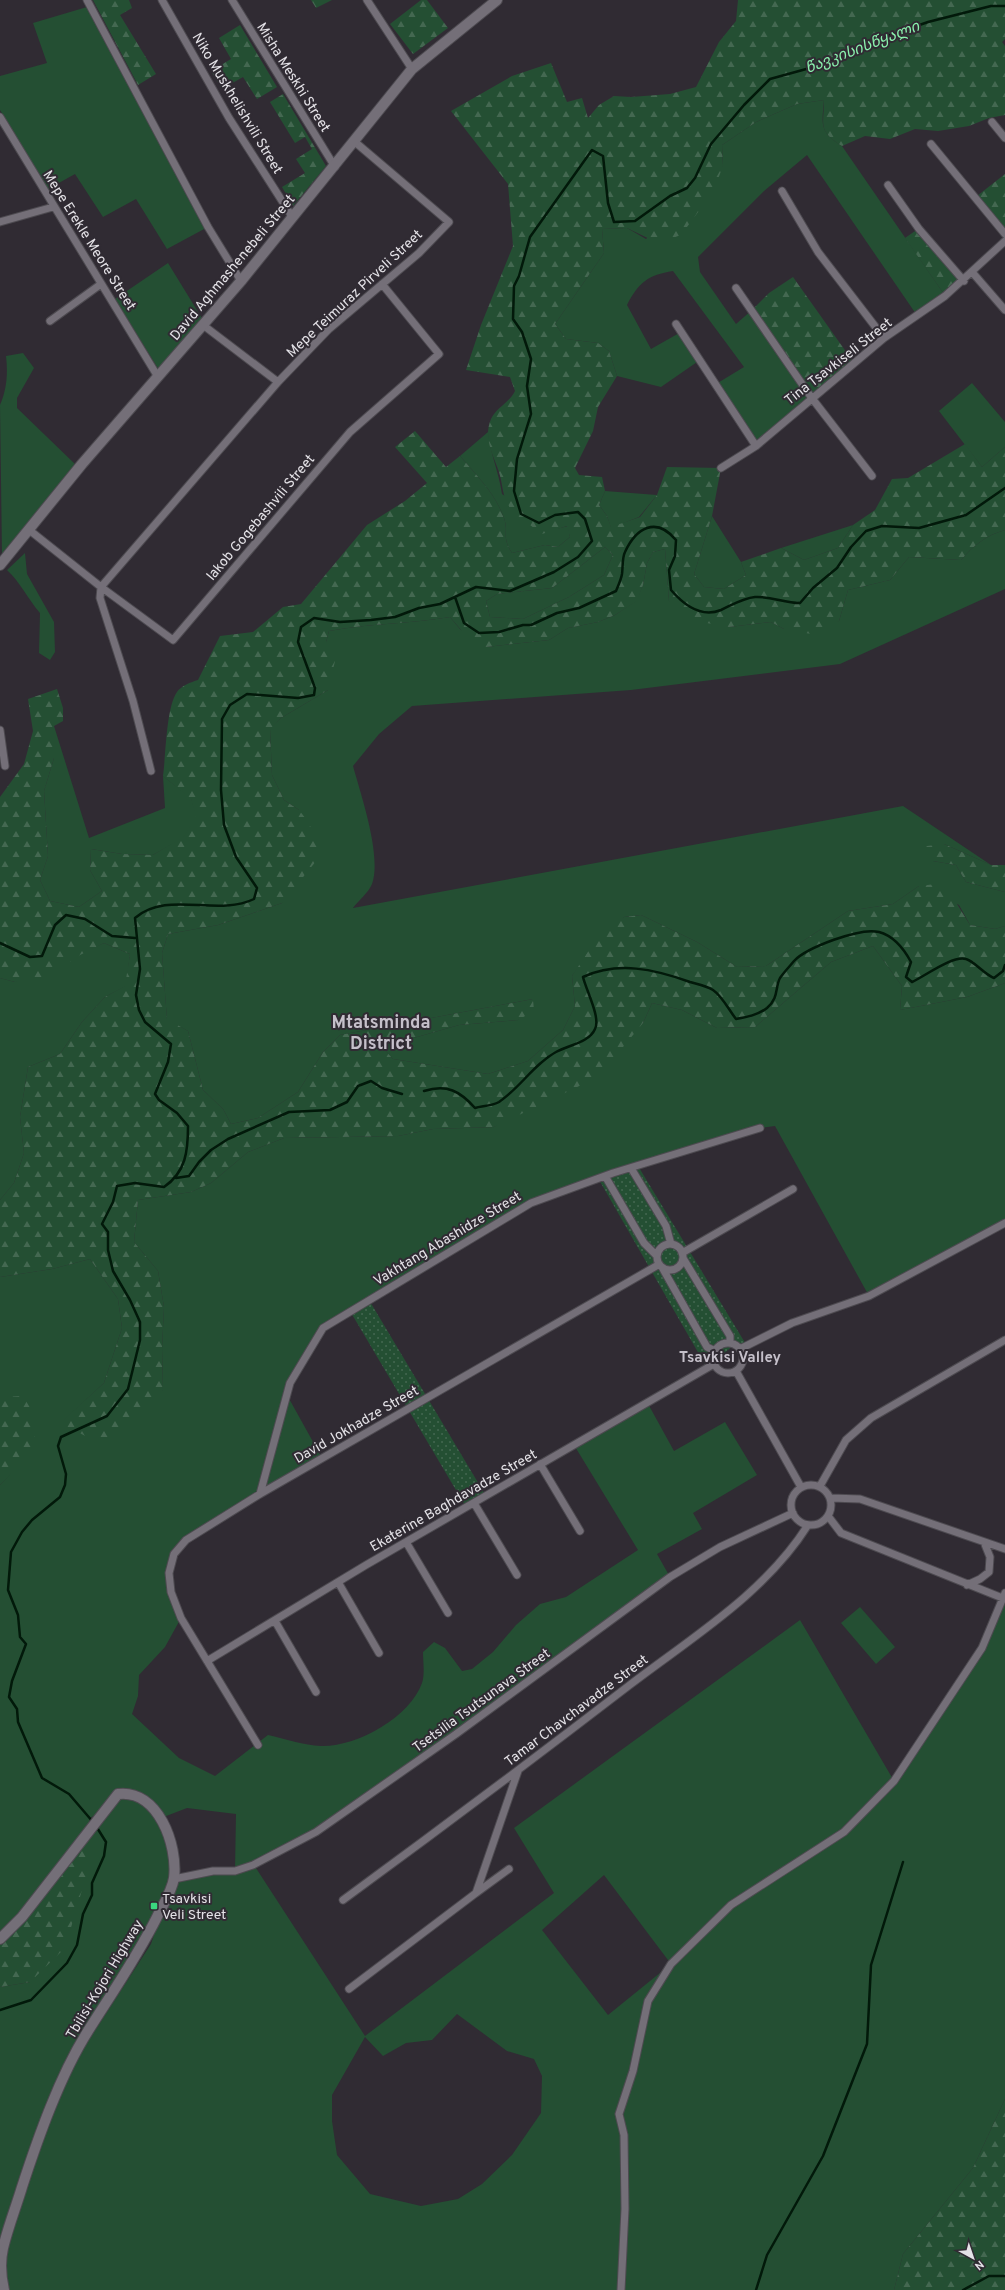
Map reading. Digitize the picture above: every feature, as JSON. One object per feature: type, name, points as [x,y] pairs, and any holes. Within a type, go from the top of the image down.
[{"type":"street","points":[[87,0],[208,227],[241,281]]},
{"type":"street","name":"Niko Muskhelishvili Street","points":[[162,0],[229,118],[293,218]]},
{"type":"street","name":"Misha Meskhi Street","points":[[232,0],[335,167]]},
{"type":"street","points":[[367,0],[412,69]]},
{"type":"street","name":"David Aghmashenebeli Street","points":[[0,565],[28,529],[241,281],[335,167],[412,69],[496,0]]},
{"type":"street","name":"Mepe Erekle Meore Street","points":[[0,117],[53,207],[158,377]]},
{"type":"street","points":[[992,122],[1005,138]]},
{"type":"street","name":"Mepe Teimuraz Pirveli Street","points":[[101,587],[278,382],[329,329],[419,253],[449,222],[355,142]]},
{"type":"street","points":[[931,144],[1005,234]]},
{"type":"street","points":[[888,185],[920,229],[964,281]]},
{"type":"street","points":[[782,191],[818,252],[884,338]]},
{"type":"street","points":[[0,222],[53,207]]},
{"type":"street","name":"Tina Tsavkiseli Street","points":[[721,468],[756,446],[811,397],[884,338],[918,317],[964,281],[1005,241]]},
{"type":"street","points":[[972,272],[1005,310]]},
{"type":"street","points":[[50,321],[101,284]]},
{"type":"street","name":"Iakob Gogebashvili Street","points":[[28,529],[101,587],[173,640],[350,432],[439,354],[382,284]]},
{"type":"street","points":[[736,288],[811,397],[872,476]]},
{"type":"street","points":[[676,324],[756,446]]},
{"type":"street","points":[[203,325],[278,382]]},
{"type":"street","points":[[101,587],[100,598],[133,701],[151,770]]},
{"type":"street","points":[[0,730],[5,766]]},
{"type":"street","name":"Vakhtang Abashidze Street","points":[[260,1494],[290,1383],[323,1328],[531,1203],[605,1176],[760,1128]]},
{"type":"street","points":[[631,1168],[666,1226],[671,1244]]},
{"type":"street","points":[[605,1176],[644,1243],[656,1255],[661,1267],[707,1347],[715,1351]]},
{"type":"street","points":[[661,1267],[672,1271],[678,1268],[683,1255],[794,1189]]},
{"type":"street","points":[[740,1349],[792,1323],[869,1296],[1005,1223]]},
{"type":"street","points":[[656,1255],[662,1246],[671,1244],[679,1247],[730,1336],[730,1343]]},
{"type":"street","name":"David Jokhadze Street","points":[[258,1745],[181,1618],[170,1592],[169,1573],[174,1554],[186,1540],[260,1494],[661,1267]]},
{"type":"street","points":[[820,1486],[846,1440],[871,1418],[1005,1340]]},
{"type":"street","points":[[730,1343],[740,1349],[743,1359],[742,1364],[736,1371],[726,1373],[717,1368],[714,1364],[715,1351],[722,1344],[730,1343]]},
{"type":"street","name":"Ekaterine Baghdavadze Street","points":[[207,1661],[406,1542],[714,1364]]},
{"type":"street","points":[[736,1371],[801,1487]]},
{"type":"street","points":[[540,1464],[580,1531]]},
{"type":"street","points":[[807,1485],[820,1486],[827,1491],[831,1498],[832,1505],[828,1516],[815,1525],[808,1525],[796,1518],[793,1513],[792,1498],[801,1487],[807,1485]]},
{"type":"street","points":[[831,1498],[860,1499],[1005,1549]]},
{"type":"street","points":[[474,1503],[517,1575]]},
{"type":"street","name":"Tsetsilia Tsutsunava Street","points":[[174,1879],[213,1871],[235,1871],[253,1866],[316,1832],[456,1734],[670,1577],[720,1547],[793,1513]]},
{"type":"street","points":[[621,2290],[625,2209],[624,2135],[619,2114],[633,2071],[648,2001],[671,1964],[731,1905],[844,1832],[894,1781],[982,1648],[1004,1597],[967,1585],[841,1533],[828,1516]]},
{"type":"street","name":"Tamar Chavchavadze Street","points":[[343,1900],[518,1771],[723,1615],[775,1569],[796,1544],[808,1525]]},
{"type":"street","points":[[406,1542],[448,1613]]},
{"type":"street","points":[[967,1585],[980,1579],[989,1572],[990,1557],[984,1542]]},
{"type":"street","points":[[338,1582],[379,1653]]},
{"type":"street","points":[[275,1621],[316,1692]]},
{"type":"street","points":[[476,1893],[518,1771]]},
{"type":"street","name":"Tbilisi-Kojori Highway","points":[[0,1939],[22,1917],[118,1794],[133,1794],[147,1803],[160,1819],[170,1839],[174,1854],[174,1879],[159,1912],[127,1973],[86,2033],[51,2107],[36,2146],[3,2249],[2,2281],[4,2290]]},
{"type":"street","points":[[349,1989],[508,1869]]},
{"type":"green space","points":[[93,0],[129,0],[132,8],[120,15],[156,74],[138,85]]},
{"type":"green space","points":[[311,0],[332,0],[316,8]]},
{"type":"green space","points":[[421,0],[427,0],[448,28],[413,54],[390,24]]},
{"type":"green space","points":[[738,0],[1005,0],[1005,39],[1002,42],[1005,46],[1005,115],[989,118],[969,126],[938,131],[915,129],[890,139],[865,136],[842,146],[825,131],[823,121],[824,100],[797,104],[756,122],[722,145],[723,166],[713,192],[681,235],[658,243],[627,228],[602,229],[604,253],[555,324],[566,339],[598,343],[609,351],[617,376],[598,407],[593,431],[575,468],[579,475],[602,477],[605,491],[599,505],[607,516],[611,527],[640,517],[657,495],[667,467],[721,468],[712,516],[694,574],[704,587],[724,589],[746,575],[741,562],[781,548],[804,560],[838,548],[853,525],[875,510],[892,479],[908,478],[965,444],[982,467],[1005,447],[1005,530],[998,532],[980,542],[961,560],[909,557],[890,580],[848,590],[839,621],[811,634],[784,629],[771,622],[729,627],[701,622],[679,614],[669,601],[665,549],[653,552],[647,563],[643,585],[637,601],[615,615],[598,622],[568,628],[549,640],[486,647],[474,645],[450,617],[359,626],[329,631],[326,642],[336,657],[328,690],[281,718],[270,730],[272,775],[284,800],[299,810],[309,823],[321,855],[282,903],[218,925],[168,934],[162,953],[167,1019],[188,1031],[203,1090],[223,1109],[231,1124],[258,1118],[298,1092],[323,1052],[340,1035],[533,999],[534,1011],[518,1020],[459,1025],[382,1047],[393,1059],[488,1074],[528,1061],[563,1030],[575,1006],[572,976],[601,932],[624,917],[641,915],[697,942],[737,967],[766,966],[848,911],[893,904],[919,886],[944,883],[970,925],[995,929],[1005,926],[1005,983],[967,997],[900,1010],[902,986],[873,946],[831,962],[755,1027],[717,1028],[682,1010],[652,1003],[643,1023],[598,1077],[494,1127],[433,1129],[398,1136],[284,1138],[248,1152],[211,1183],[191,1192],[138,1200],[134,1242],[158,1271],[164,1307],[162,1349],[163,1390],[137,1417],[103,1445],[60,1423],[104,1383],[122,1328],[118,1299],[90,1259],[52,1269],[0,1277],[0,1200],[14,1183],[24,1153],[20,1117],[28,1067],[60,1054],[82,1022],[105,997],[125,986],[130,954],[104,943],[80,955],[45,979],[15,982],[0,978],[0,797],[24,764],[33,731],[28,699],[57,689],[63,708],[63,721],[54,726],[54,758],[44,791],[48,856],[40,880],[50,901],[79,907],[102,891],[90,870],[91,849],[122,854],[153,855],[183,837],[196,817],[191,799],[163,776],[169,720],[173,699],[177,692],[189,683],[198,680],[220,636],[253,632],[283,607],[301,604],[367,525],[405,501],[427,483],[395,447],[415,431],[446,467],[460,456],[485,485],[496,501],[504,518],[506,538],[512,553],[545,545],[558,547],[570,537],[567,526],[542,534],[518,517],[510,509],[505,498],[499,472],[488,439],[488,433],[493,415],[513,395],[515,391],[510,377],[466,370],[481,325],[513,246],[508,184],[451,111],[512,76],[551,63],[567,102],[582,98],[588,118],[599,105],[614,96],[631,97],[670,94],[696,87],[719,42],[736,21]],"holes":[[[605,547],[613,555],[604,575],[569,597],[523,619],[490,617],[486,601],[497,594],[552,588]]]},
{"type":"green space","points":[[87,7],[206,228],[167,249],[136,199],[103,217],[75,174],[48,189],[0,110],[0,76],[47,63],[33,23]]},
{"type":"green space","points":[[240,25],[277,87],[257,99],[243,77],[222,89],[211,71],[231,59],[219,38]]},
{"type":"green space","points":[[283,94],[326,166],[293,206],[282,187],[305,173],[296,159],[312,149],[305,137],[295,143],[270,102]]},
{"type":"green space","points":[[824,100],[823,122],[829,136],[842,146],[944,294],[916,314],[807,155],[764,191],[698,257],[700,272],[736,324],[752,310],[811,397],[756,446],[716,384],[744,367],[673,271],[651,277],[645,281],[631,297],[627,305],[651,349],[681,332],[700,360],[661,387],[617,376],[609,351],[598,343],[566,339],[555,324],[604,253],[602,229],[627,228],[646,239],[723,166],[722,145],[756,122],[797,104]]},
{"type":"green space","points":[[1005,174],[1005,229],[977,196]]},
{"type":"green space","points":[[918,229],[960,279],[944,294],[905,238]]},
{"type":"green space","points":[[168,263],[203,320],[159,370],[115,299]]},
{"type":"green space","points":[[793,277],[854,363],[811,397],[752,310],[769,293]]},
{"type":"green space","points":[[23,353],[34,368],[17,398],[17,408],[76,465],[2,556],[0,405],[6,381],[6,356]]},
{"type":"green space","points":[[972,383],[1005,422],[1005,447],[982,467],[939,411]]},
{"type":"green space","points":[[488,432],[502,494],[556,529],[568,526],[570,537],[558,547],[545,545],[512,553],[506,538],[504,518],[496,501],[485,485],[460,456]]},
{"type":"green space","points":[[605,491],[657,495],[639,517],[611,528],[607,516],[599,505]]},
{"type":"green space","points":[[712,516],[741,562],[746,575],[724,589],[704,587],[694,574]]},
{"type":"green space","points":[[853,525],[838,548],[804,560],[781,548]]},
{"type":"green space","points":[[1005,530],[1005,589],[840,664],[631,690],[412,706],[379,734],[353,766],[369,825],[374,858],[374,872],[371,887],[353,908],[903,806],[991,865],[944,844],[933,861],[956,865],[966,882],[1005,892],[1005,926],[995,929],[970,925],[959,905],[919,886],[893,904],[848,911],[766,966],[737,967],[697,942],[641,915],[624,917],[587,956],[572,976],[575,1006],[563,1030],[528,1061],[488,1074],[393,1059],[382,1047],[459,1025],[518,1020],[533,999],[340,1035],[323,1052],[298,1092],[258,1118],[231,1124],[223,1109],[203,1090],[188,1031],[167,1020],[162,953],[168,934],[218,925],[282,903],[299,810],[284,800],[272,775],[270,729],[281,718],[328,690],[326,642],[329,631],[359,626],[450,617],[460,629],[486,647],[549,640],[568,628],[598,622],[615,615],[636,601],[643,585],[647,563],[653,552],[665,549],[669,601],[729,627],[771,622],[784,629],[839,621],[848,590],[890,580],[909,557],[961,560],[980,542],[998,532]]},
{"type":"green space","points":[[605,547],[613,555],[604,575],[569,597],[523,619],[490,617],[486,601],[497,594],[552,588]]},
{"type":"green space","points":[[25,553],[27,574],[54,622],[55,652],[50,660],[39,653],[40,613],[7,570]]},
{"type":"green space","points":[[54,726],[89,838],[165,808],[163,776],[191,798],[197,817],[183,838],[153,855],[122,854],[91,849],[90,870],[102,891],[79,907],[50,901],[40,880],[48,856],[44,791],[54,758]]},
{"type":"green space","points":[[944,844],[991,865],[1005,865],[1005,892],[966,882],[956,865],[933,861],[923,851],[927,846]]},
{"type":"green space","points":[[104,943],[130,954],[126,986],[105,997],[82,1022],[60,1054],[28,1067],[20,1117],[24,1153],[14,1183],[0,1200],[0,978],[15,982]]},
{"type":"green space","points":[[873,946],[902,986],[900,1010],[967,997],[1005,983],[1005,1223],[869,1296],[775,1126],[760,1128],[531,1203],[323,1328],[287,1395],[322,1458],[186,1540],[174,1554],[169,1573],[181,1618],[165,1647],[139,1675],[138,1696],[132,1714],[179,1758],[215,1776],[268,1735],[321,1746],[335,1745],[366,1735],[380,1728],[394,1718],[416,1696],[423,1680],[423,1652],[434,1642],[445,1648],[462,1671],[472,1669],[493,1652],[516,1625],[540,1604],[566,1597],[638,1550],[574,1445],[647,1402],[674,1451],[725,1422],[757,1475],[693,1513],[702,1529],[657,1554],[670,1577],[363,1801],[254,1865],[365,2036],[554,1893],[514,1828],[800,1620],[894,1781],[982,1648],[1005,1593],[1005,2099],[973,2168],[903,2254],[894,2290],[0,2290],[0,1987],[30,1982],[0,1939],[0,1485],[11,1473],[0,1408],[0,1277],[52,1269],[90,1259],[118,1299],[122,1328],[104,1383],[61,1423],[163,1390],[162,1349],[164,1307],[158,1271],[134,1242],[138,1200],[191,1192],[211,1183],[248,1152],[284,1138],[398,1136],[433,1129],[494,1127],[643,1023],[652,1003],[682,1010],[717,1028],[755,1027],[831,962]],"holes":[[[187,1808],[236,1814],[235,1870],[174,1879],[161,1818]],[[106,1809],[86,1837],[90,1818]],[[604,1875],[671,1964],[608,2015],[542,1930]],[[166,1899],[151,1944],[94,2032]],[[457,2014],[507,2051],[534,2059],[542,2076],[541,2113],[512,2155],[482,2184],[458,2199],[421,2206],[370,2194],[337,2155],[332,2121],[332,2095],[365,2037],[383,2056],[406,2043],[432,2040]]]},
{"type":"green space","points":[[638,1166],[747,1346],[735,1344],[707,1368],[598,1178]]},
{"type":"green space","points":[[369,1300],[486,1496],[466,1507],[350,1311]]},
{"type":"green space","points":[[23,1396],[33,1413],[36,1448],[0,1485],[0,1408],[4,1397]]},
{"type":"green space","points":[[860,1607],[895,1647],[876,1664],[841,1623]]},
{"type":"green space","points":[[85,1838],[89,1866],[65,1948],[30,1982],[0,1987],[0,1939]]},
{"type":"green space","points":[[1005,2099],[1005,2290],[894,2290],[903,2254],[973,2168]]},
{"type":"waterway","name":"წავკისისწყალი","points":[[93,1822],[69,1794],[42,1778],[18,1722],[17,1709],[9,1697],[12,1681],[26,1644],[20,1637],[18,1615],[8,1590],[11,1552],[22,1532],[32,1520],[60,1497],[65,1485],[66,1474],[58,1446],[61,1437],[107,1416],[128,1389],[140,1340],[140,1322],[130,1300],[113,1271],[108,1250],[108,1232],[102,1224],[113,1202],[117,1186],[135,1183],[164,1187],[177,1175],[186,1152],[188,1126],[177,1113],[159,1100],[155,1094],[168,1062],[171,1044],[145,1022],[139,1010],[136,995],[140,969],[135,918],[148,910],[162,906],[177,904],[209,906],[240,904],[254,899],[257,888],[236,857],[224,825],[221,790],[222,719],[230,705],[247,694],[298,698],[314,695],[315,688],[298,642],[301,627],[314,618],[340,622],[395,617],[419,608],[440,604],[476,587],[510,591],[554,572],[578,557],[592,541],[585,519],[578,512],[555,515],[539,523],[521,514],[514,491],[517,459],[531,414],[527,386],[531,359],[522,332],[513,319],[514,286],[519,276],[530,237],[592,150],[603,156],[608,203],[614,222],[635,221],[670,196],[687,188],[695,178],[711,144],[744,105],[770,79],[828,63],[879,39],[928,22],[991,6],[1005,6]]},
{"type":"waterway","points":[[455,597],[464,623],[479,633],[499,632],[523,625],[531,625],[557,613],[579,608],[616,591],[622,576],[624,554],[635,537],[641,531],[654,527],[661,528],[676,540],[675,556],[669,570],[671,590],[687,605],[700,611],[714,612],[742,600],[755,597],[800,603],[813,588],[837,568],[851,547],[866,531],[882,526],[919,528],[966,515],[1005,488]]},
{"type":"waterway","points":[[0,943],[30,957],[42,956],[55,925],[66,915],[85,919],[112,936],[135,938]]},
{"type":"waterway","points":[[424,1091],[440,1088],[452,1090],[464,1097],[475,1108],[499,1102],[514,1090],[548,1057],[556,1052],[583,1041],[592,1034],[596,1024],[595,1011],[583,977],[609,969],[623,968],[650,970],[708,987],[719,996],[736,1019],[756,1014],[767,1008],[775,996],[778,981],[794,961],[800,956],[821,945],[859,933],[870,931],[879,932],[894,940],[905,952],[911,962],[906,977],[912,982],[954,960],[969,960],[994,978],[1003,971],[1005,965]]},
{"type":"waterway","points":[[176,1178],[189,1176],[199,1162],[211,1150],[228,1139],[289,1112],[330,1110],[347,1102],[358,1086],[371,1081],[382,1088],[402,1094]]},
{"type":"waterway","name":"წავკისისწყალი","points":[[0,2010],[31,2000],[67,1963],[77,1945],[83,1914],[92,1895],[92,1883],[104,1856],[106,1842],[96,1826]]},
{"type":"waterway","points":[[756,2290],[767,2255],[823,2156],[867,2044],[871,1965],[903,1862]]},
{"type":"waterway","points":[[963,2290],[989,2276],[1005,2276]]},
{"type":"place","name":"Tsavkisi Veli Street","points":[[154,1906]]},
{"type":"district","name":"Mtatsminda District","points":[[381,1032]]},
{"type":"district","name":"Tsavkisi Valley","points":[[730,1357]]}]
